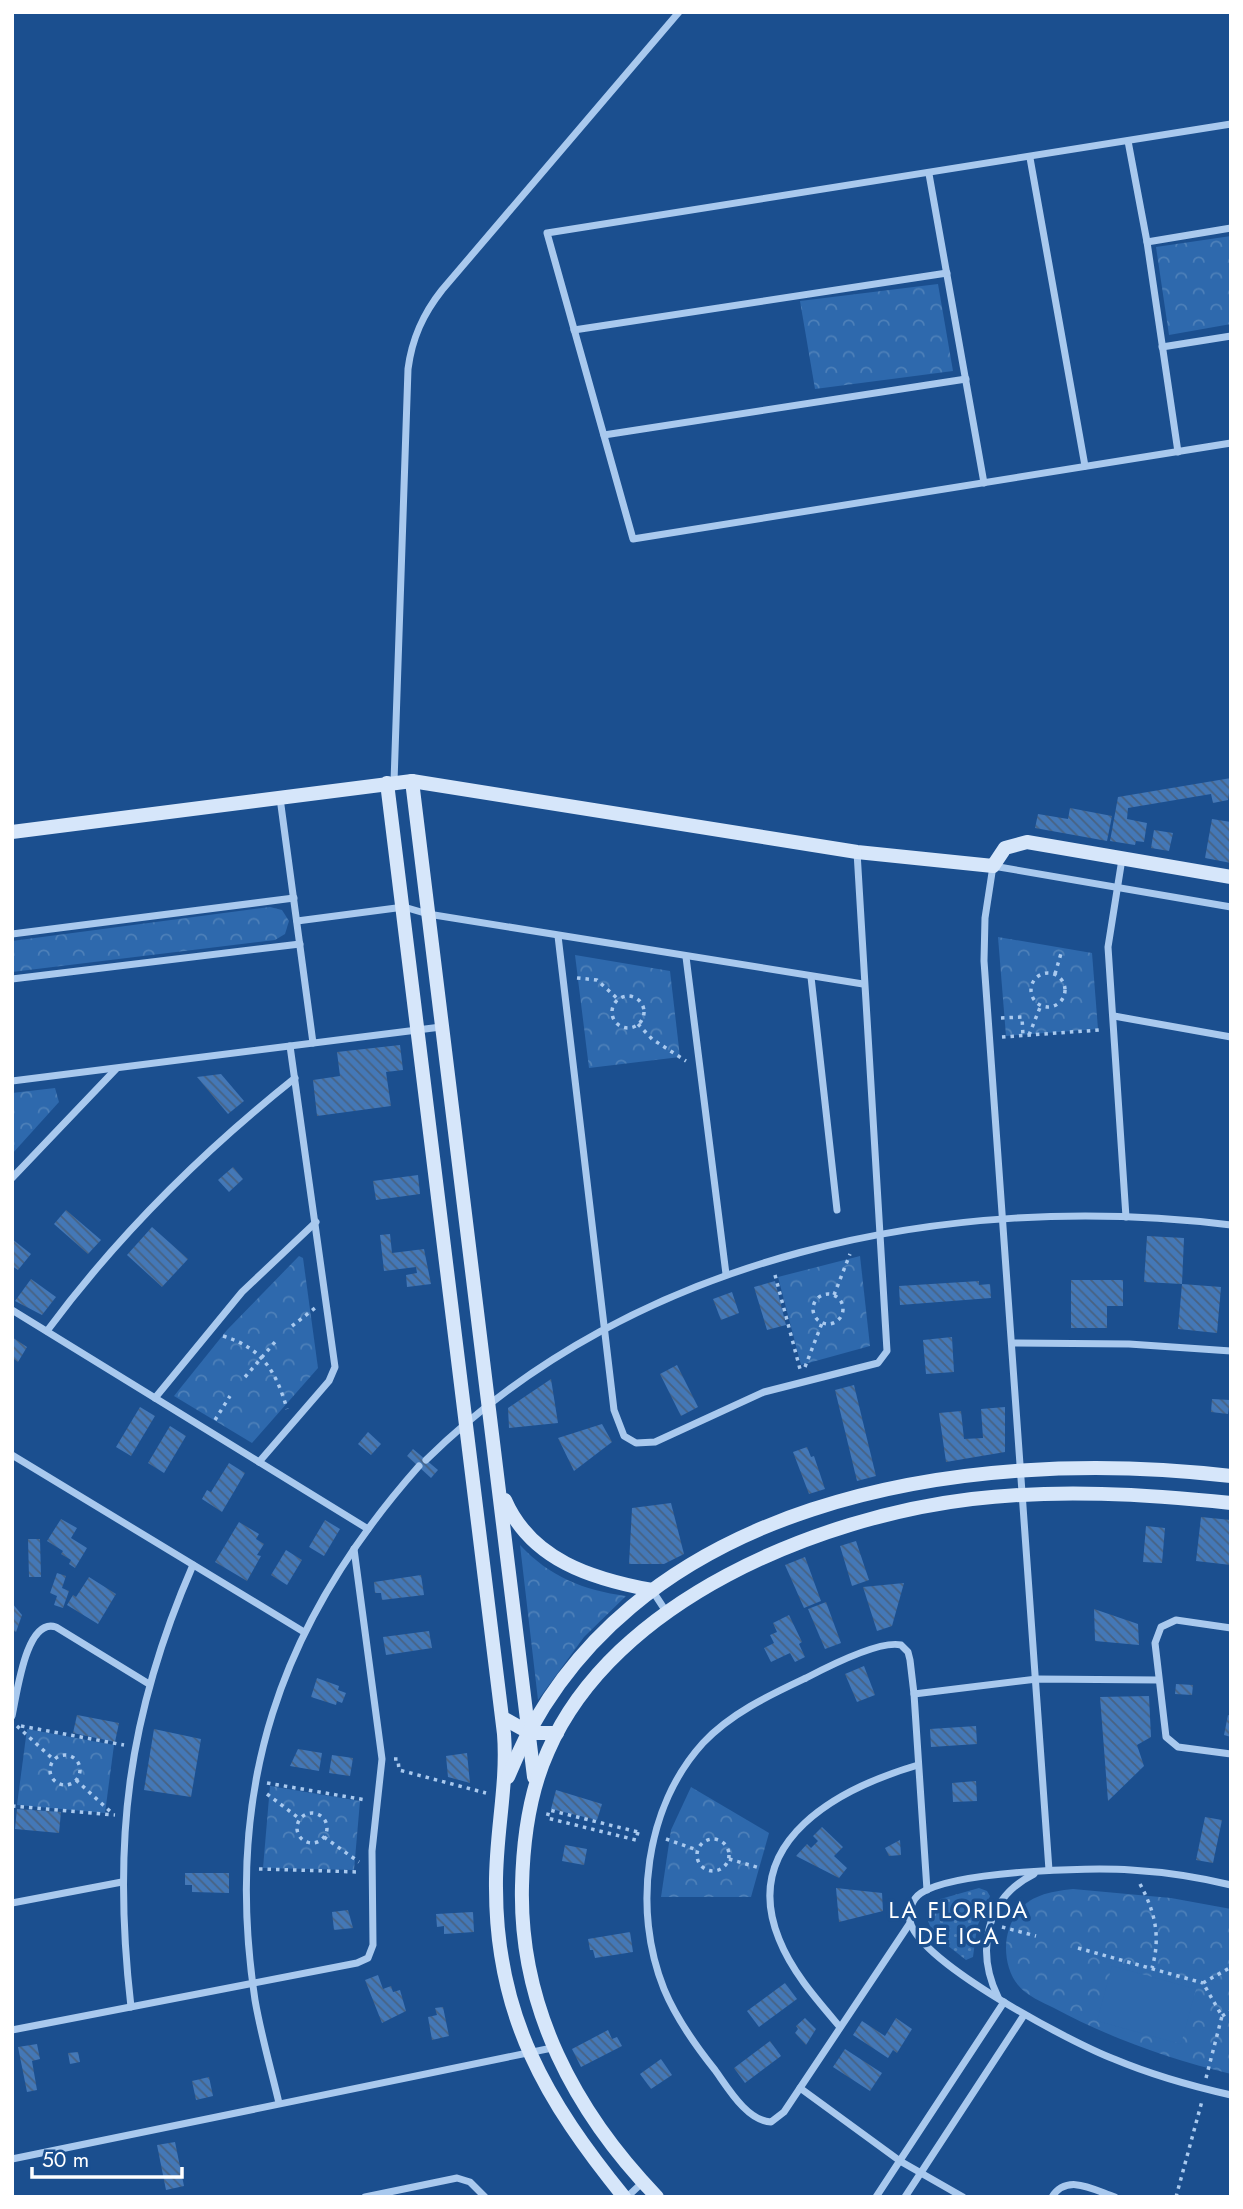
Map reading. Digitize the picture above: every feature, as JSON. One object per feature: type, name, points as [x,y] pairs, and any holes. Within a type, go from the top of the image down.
[{"type":"street","points":[[643,2182],[626,2197],[569,2126],[529,2053],[506,1982],[498,1927],[496,1860],[506,1762],[503,1717],[391,782],[408,369],[417,331],[442,290],[679,12]]},
{"type":"street","points":[[1231,124],[547,233],[633,539],[1231,443]]},
{"type":"street","points":[[1128,141],[1147,242],[1178,452]]},
{"type":"street","points":[[1030,158],[1085,466]]},
{"type":"street","points":[[929,174],[984,483]]},
{"type":"street","points":[[1147,242],[1231,228]]},
{"type":"street","points":[[574,330],[947,273]]},
{"type":"street","points":[[1162,347],[1231,336]]},
{"type":"street","points":[[604,435],[966,379]]},
{"type":"street","points":[[412,781],[530,1733],[533,1793],[524,1851],[523,1925],[537,2004],[552,2048],[588,2111],[657,2197]]},
{"type":"street","points":[[12,832],[412,781],[857,852],[993,866],[1231,907]]},
{"type":"street","points":[[280,798],[313,1043]]},
{"type":"street","points":[[1049,1870],[984,939],[993,866],[1005,848],[1020,842],[1231,877]]},
{"type":"street","points":[[558,936],[619,1429],[630,1440],[644,1444],[655,1442],[764,1392],[878,1363],[884,1357],[888,1344],[863,984],[857,852]]},
{"type":"street","points":[[1122,858],[1109,933],[1126,1217]]},
{"type":"street","points":[[12,934],[294,898]]},
{"type":"street","points":[[297,921],[404,907],[428,914],[558,936],[863,984]]},
{"type":"street","points":[[12,979],[300,944]]},
{"type":"street","points":[[686,957],[726,1274]]},
{"type":"street","points":[[811,976],[838,1210]]},
{"type":"street","points":[[1114,1016],[1231,1037]]},
{"type":"street","points":[[12,1082],[441,1027]]},
{"type":"street","points":[[259,1462],[334,1372],[327,1300],[290,1046]]},
{"type":"street","points":[[12,1178],[116,1069]]},
{"type":"street","points":[[47,1331],[92,1272],[152,1205],[215,1144],[295,1078]]},
{"type":"street","points":[[426,1460],[489,1401],[551,1360],[658,1303],[726,1274],[771,1259],[880,1235],[1004,1219],[1126,1217],[1231,1225]]},
{"type":"street","points":[[156,1398],[242,1292],[316,1222]]},
{"type":"street","points":[[12,1310],[368,1529]]},
{"type":"street","points":[[1012,1343],[1129,1344],[1231,1351]]},
{"type":"street","points":[[12,1455],[304,1632]]},
{"type":"street","points":[[279,2103],[253,1982],[247,1869],[254,1782],[273,1706],[304,1632],[354,1549],[419,1466]]},
{"type":"street","points":[[503,1794],[530,1733],[582,1657],[652,1590],[741,1538],[841,1500],[910,1484],[1021,1469],[1124,1468],[1231,1476]]},
{"type":"street","points":[[500,1489],[517,1522],[550,1555],[594,1576],[652,1590],[667,1613]]},
{"type":"street","points":[[533,1793],[558,1733],[579,1701],[612,1662],[667,1613],[750,1565],[821,1533],[913,1509],[1023,1495],[1123,1494],[1231,1503]]},
{"type":"street","points":[[12,2031],[253,1982],[358,1964],[368,1958],[373,1945],[371,1872],[382,1759],[354,1549]]},
{"type":"street","points":[[131,2007],[122,1882],[125,1816],[134,1747],[149,1684],[193,1565]]},
{"type":"street","points":[[1231,1628],[1176,1620],[1168,1622],[1157,1634],[1155,1643],[1163,1726],[1170,1743],[1185,1749],[1231,1754]]},
{"type":"street","points":[[12,1716],[30,1646],[38,1629],[44,1625],[57,1627],[149,1684]]},
{"type":"street","points":[[927,1890],[914,1694],[908,1652],[901,1645],[890,1644],[814,1674],[765,1698],[718,1729],[692,1757],[670,1795],[655,1836],[649,1871],[648,1922],[656,1965],[674,2009],[701,2053],[758,2119],[771,2122],[777,2119],[800,2088],[910,1923],[911,1907],[920,1894],[927,1890],[984,1877],[1049,1870],[1132,1870],[1231,1885]]},
{"type":"street","points":[[914,1694],[1037,1679],[1158,1680]]},
{"type":"street","points":[[503,1717],[530,1733],[558,1733]]},
{"type":"street","points":[[840,2027],[803,1982],[779,1940],[772,1908],[774,1872],[789,1838],[812,1815],[862,1787],[918,1765]]},
{"type":"street","points":[[1001,2000],[991,1983],[985,1951],[989,1923],[1014,1886],[1038,1873]]},
{"type":"street","points":[[12,1903],[122,1882]]},
{"type":"street","points":[[910,1923],[943,1959],[1024,2015],[1112,2059],[1203,2089],[1231,2095]]},
{"type":"street","points":[[876,2197],[1001,2000]]},
{"type":"street","points":[[905,2197],[1024,2015]]},
{"type":"street","points":[[12,2159],[552,2048]]},
{"type":"street","points":[[800,2088],[900,2161],[962,2197]]},
{"type":"street","points":[[365,2197],[457,2178],[470,2182],[485,2197]]},
{"type":"street","points":[[1052,2197],[1061,2186],[1074,2183],[1115,2197]]},
{"type":"path","points":[[1055,974],[1062,950]]},
{"type":"path","points":[[1042,974],[1055,974],[1064,983],[1064,996],[1054,1005],[1041,1005],[1032,996],[1032,983],[1042,974]]},
{"type":"path","points":[[563,979],[597,980],[619,1000]]},
{"type":"path","points":[[628,996],[641,1002],[644,1016],[638,1024],[629,1028],[616,1023],[613,1009],[619,1000],[628,996]]},
{"type":"path","points":[[1029,1035],[1041,1005]]},
{"type":"path","points":[[989,1020],[1022,1017],[1023,1036]]},
{"type":"path","points":[[638,1024],[652,1039],[700,1069]]},
{"type":"path","points":[[990,1038],[1115,1029]]},
{"type":"path","points":[[834,1295],[856,1240]]},
{"type":"path","points":[[771,1259],[801,1376],[822,1323]]},
{"type":"path","points":[[824,1294],[834,1295],[842,1302],[842,1315],[832,1324],[822,1323],[814,1316],[814,1303],[824,1294]]},
{"type":"path","points":[[292,1326],[327,1300]]},
{"type":"path","points":[[208,1331],[244,1343],[262,1356],[278,1380],[291,1424]]},
{"type":"path","points":[[245,1377],[275,1342]]},
{"type":"path","points":[[208,1430],[230,1396]]},
{"type":"path","points":[[14,1725],[134,1747]]},
{"type":"path","points":[[14,1725],[54,1760]]},
{"type":"path","points":[[63,1755],[75,1759],[81,1771],[76,1780],[68,1785],[55,1782],[50,1769],[54,1760],[63,1755]]},
{"type":"path","points":[[382,1759],[398,1759],[400,1770],[503,1794]]},
{"type":"path","points":[[76,1780],[114,1815]]},
{"type":"path","points":[[254,1782],[378,1802]]},
{"type":"path","points":[[254,1782],[300,1819]]},
{"type":"path","points":[[12,1806],[125,1816]]},
{"type":"path","points":[[638,1832],[636,1840],[547,1818],[549,1810],[655,1836],[696,1850]]},
{"type":"path","points":[[309,1813],[321,1816],[327,1827],[324,1837],[316,1842],[303,1839],[297,1828],[300,1819],[309,1813]]},
{"type":"path","points":[[324,1837],[371,1872]]},
{"type":"path","points":[[717,1838],[727,1846],[729,1859],[721,1869],[708,1871],[698,1863],[696,1850],[705,1840],[717,1838]]},
{"type":"path","points":[[729,1859],[774,1872]]},
{"type":"path","points":[[247,1869],[371,1872]]},
{"type":"path","points":[[1132,1870],[1155,1918],[1157,1945],[1152,1968]]},
{"type":"path","points":[[989,1923],[1036,1936]]},
{"type":"path","points":[[1078,1948],[1203,1983],[1222,2016],[1176,2197]]},
{"type":"path","points":[[1203,1983],[1231,1968]]},
{"type":"path","points":[[1222,2016],[1231,2011]]},
{"type":"green space","points":[[1231,236],[1231,324],[1169,335],[1156,247]]},
{"type":"green space","points":[[938,284],[953,371],[815,389],[800,301]]},
{"type":"green space","points":[[270,907],[282,910],[289,921],[285,934],[275,940],[12,972],[12,941]]},
{"type":"green space","points":[[998,937],[1092,953],[1098,1029],[1006,1036]]},
{"type":"green space","points":[[575,955],[670,971],[680,1057],[589,1068]]},
{"type":"green space","points":[[55,1088],[59,1102],[12,1154],[12,1093]]},
{"type":"green space","points":[[299,1256],[303,1258],[318,1368],[252,1443],[174,1396],[227,1330]]},
{"type":"green space","points":[[860,1256],[870,1346],[801,1365],[778,1277]]},
{"type":"green space","points":[[520,1545],[555,1574],[581,1586],[626,1596],[584,1637],[538,1700]]},
{"type":"green space","points":[[27,1729],[114,1745],[105,1813],[17,1805]]},
{"type":"green space","points":[[270,1786],[360,1801],[354,1870],[263,1868]]},
{"type":"green space","points":[[691,1787],[769,1833],[751,1897],[661,1897],[671,1830]]},
{"type":"green space","points":[[979,1888],[987,1891],[990,1896],[977,1927],[973,1957],[966,1960],[933,1934],[927,1918],[937,1900]]},
{"type":"green space","points":[[1073,1889],[1171,1898],[1231,1909],[1231,2074],[1185,2062],[1118,2038],[1040,2001],[1018,1985],[1008,1966],[1006,1950],[1007,1936],[1013,1919],[1019,1910],[1034,1898]]},
{"type":"green space","points":[[1112,1966],[1196,1989],[1181,2044],[1097,2021]]},
{"type":"building","points":[[1231,778],[1228,800],[1213,803],[1211,794],[1128,808],[1127,819],[1147,823],[1144,842],[1136,841],[1135,845],[1110,841],[1118,797]]},
{"type":"building","points":[[1070,808],[1112,816],[1107,841],[1035,828],[1038,814],[1068,819]]},
{"type":"building","points":[[1212,819],[1231,822],[1231,863],[1205,858]]},
{"type":"building","points":[[1154,830],[1173,833],[1169,851],[1151,848]]},
{"type":"building","points":[[400,1045],[403,1070],[386,1072],[391,1106],[317,1116],[313,1080],[340,1076],[337,1052]]},
{"type":"building","points":[[221,1074],[244,1101],[228,1114],[197,1077]]},
{"type":"building","points":[[233,1167],[243,1179],[229,1192],[218,1180]]},
{"type":"building","points":[[418,1175],[420,1194],[376,1200],[373,1181]]},
{"type":"building","points":[[66,1210],[101,1240],[88,1254],[54,1224]]},
{"type":"building","points":[[152,1227],[188,1259],[162,1287],[127,1255]]},
{"type":"building","points":[[390,1234],[392,1253],[424,1249],[431,1284],[407,1287],[406,1275],[417,1273],[416,1267],[384,1271],[380,1235]]},
{"type":"building","points":[[1147,1236],[1184,1238],[1182,1284],[1144,1282]]},
{"type":"building","points":[[12,1239],[31,1254],[18,1270],[12,1266]]},
{"type":"building","points":[[31,1279],[56,1297],[42,1315],[15,1301]]},
{"type":"building","points":[[1071,1280],[1123,1280],[1123,1306],[1107,1306],[1107,1328],[1071,1328]]},
{"type":"building","points":[[775,1281],[786,1325],[767,1330],[754,1287]]},
{"type":"building","points":[[979,1281],[979,1285],[990,1284],[991,1298],[900,1305],[899,1286]]},
{"type":"building","points":[[1182,1284],[1221,1287],[1217,1333],[1178,1329]]},
{"type":"building","points":[[732,1292],[739,1313],[721,1320],[713,1299]]},
{"type":"building","points":[[12,1337],[27,1347],[18,1362],[14,1359],[12,1362]]},
{"type":"building","points":[[952,1337],[954,1372],[926,1374],[923,1340]]},
{"type":"building","points":[[677,1365],[698,1407],[681,1416],[660,1374]]},
{"type":"building","points":[[551,1379],[558,1423],[509,1428],[508,1408]]},
{"type":"building","points":[[854,1385],[876,1476],[857,1481],[835,1390]]},
{"type":"building","points":[[1212,1399],[1230,1400],[1228,1414],[1211,1412]]},
{"type":"building","points":[[140,1407],[155,1416],[131,1456],[116,1447]]},
{"type":"building","points":[[1005,1407],[1005,1452],[946,1462],[939,1413],[961,1411],[964,1439],[983,1438],[981,1409]]},
{"type":"building","points":[[602,1424],[612,1442],[574,1471],[558,1438]]},
{"type":"building","points":[[170,1426],[186,1436],[164,1473],[148,1463]]},
{"type":"building","points":[[368,1432],[381,1444],[371,1455],[358,1444]]},
{"type":"building","points":[[807,1447],[811,1457],[814,1456],[825,1489],[809,1494],[793,1452]]},
{"type":"building","points":[[413,1449],[438,1470],[431,1478],[407,1456]]},
{"type":"building","points":[[229,1463],[245,1473],[222,1512],[202,1499],[207,1490],[211,1492]]},
{"type":"building","points":[[671,1503],[684,1554],[664,1564],[629,1564],[632,1508]]},
{"type":"building","points":[[1201,1517],[1231,1520],[1231,1565],[1196,1561]]},
{"type":"building","points":[[61,1519],[77,1528],[71,1538],[87,1548],[75,1568],[69,1564],[71,1560],[61,1554],[63,1551],[47,1541]]},
{"type":"building","points":[[325,1520],[340,1529],[324,1556],[309,1547]]},
{"type":"building","points":[[239,1522],[259,1534],[256,1539],[264,1544],[257,1555],[261,1556],[247,1581],[215,1562]]},
{"type":"building","points":[[1146,1526],[1165,1528],[1162,1563],[1143,1562]]},
{"type":"building","points":[[28,1539],[40,1539],[41,1577],[29,1577]]},
{"type":"building","points":[[856,1541],[869,1580],[852,1586],[840,1546]]},
{"type":"building","points":[[286,1550],[302,1560],[287,1585],[271,1575]]},
{"type":"building","points":[[805,1557],[821,1601],[804,1608],[785,1565]]},
{"type":"building","points":[[57,1573],[66,1576],[62,1588],[69,1591],[63,1608],[54,1605],[57,1596],[50,1593]]},
{"type":"building","points":[[421,1575],[424,1595],[382,1600],[381,1593],[375,1593],[374,1582]]},
{"type":"building","points":[[89,1577],[116,1594],[98,1624],[67,1605],[73,1595],[76,1597]]},
{"type":"building","points":[[904,1583],[892,1626],[877,1631],[863,1587]]},
{"type":"building","points":[[826,1602],[841,1643],[825,1649],[808,1609]]},
{"type":"building","points":[[12,1603],[22,1615],[16,1632],[12,1630]]},
{"type":"building","points":[[1094,1609],[1138,1624],[1139,1645],[1095,1641]]},
{"type":"building","points":[[789,1615],[802,1642],[799,1644],[805,1657],[795,1662],[790,1653],[771,1662],[764,1648],[774,1643],[770,1635],[777,1632],[773,1623]]},
{"type":"building","points":[[429,1631],[432,1648],[386,1655],[383,1637]]},
{"type":"building","points":[[864,1666],[875,1695],[857,1702],[845,1674]]},
{"type":"building","points":[[317,1678],[339,1686],[338,1690],[346,1693],[342,1703],[337,1701],[336,1705],[311,1697]]},
{"type":"building","points":[[1176,1684],[1193,1685],[1192,1695],[1175,1694]]},
{"type":"building","points":[[1149,1696],[1151,1737],[1137,1745],[1144,1766],[1108,1801],[1100,1697]]},
{"type":"building","points":[[77,1715],[119,1723],[115,1742],[73,1733]]},
{"type":"building","points":[[1228,1715],[1231,1716],[1231,1737],[1224,1735]]},
{"type":"building","points":[[976,1726],[977,1744],[931,1747],[930,1729]]},
{"type":"building","points":[[154,1729],[201,1739],[191,1797],[144,1790]]},
{"type":"building","points":[[298,1749],[322,1753],[319,1771],[290,1766]]},
{"type":"building","points":[[467,1753],[470,1783],[448,1777],[446,1756]]},
{"type":"building","points":[[332,1755],[353,1758],[350,1776],[329,1773]]},
{"type":"building","points":[[976,1781],[977,1801],[953,1802],[952,1783]]},
{"type":"building","points":[[556,1790],[602,1804],[597,1820],[551,1809]]},
{"type":"building","points":[[17,1809],[61,1812],[59,1833],[15,1829]]},
{"type":"building","points":[[1205,1817],[1222,1820],[1213,1863],[1196,1860]]},
{"type":"building","points":[[822,1827],[843,1847],[834,1856],[847,1868],[839,1878],[796,1856],[807,1844],[811,1848],[818,1841],[813,1836]]},
{"type":"building","points":[[900,1840],[901,1855],[889,1856],[885,1848]]},
{"type":"building","points":[[565,1845],[587,1849],[584,1865],[562,1861]]},
{"type":"building","points":[[185,1873],[229,1873],[229,1893],[192,1892],[192,1885],[185,1885]]},
{"type":"building","points":[[836,1888],[882,1893],[883,1911],[839,1922]]},
{"type":"building","points":[[348,1910],[353,1928],[334,1930],[332,1912]]},
{"type":"building","points":[[473,1912],[474,1932],[444,1934],[444,1926],[437,1927],[436,1914]]},
{"type":"building","points":[[630,1932],[633,1952],[595,1958],[593,1950],[590,1950],[588,1939]]},
{"type":"building","points":[[378,1975],[383,1989],[391,1986],[393,1992],[400,1990],[406,2011],[382,2023],[365,1980]]},
{"type":"building","points":[[785,1983],[797,1999],[759,2027],[747,2011]]},
{"type":"building","points":[[443,2007],[449,2036],[432,2040],[428,2017],[437,2015],[435,2008]]},
{"type":"building","points":[[805,2018],[816,2029],[806,2045],[795,2033],[798,2029],[796,2026]]},
{"type":"building","points":[[896,2018],[912,2029],[897,2053],[893,2050],[888,2058],[853,2035],[862,2021],[885,2036]]},
{"type":"building","points":[[608,2030],[612,2039],[617,2037],[622,2046],[581,2067],[572,2049]]},
{"type":"building","points":[[770,2041],[781,2056],[745,2083],[734,2068]]},
{"type":"building","points":[[37,2044],[40,2059],[32,2061],[37,2090],[27,2092],[18,2047]]},
{"type":"building","points":[[845,2049],[882,2073],[870,2091],[833,2067]]},
{"type":"building","points":[[78,2052],[80,2062],[70,2064],[68,2053]]},
{"type":"building","points":[[661,2059],[672,2075],[651,2089],[640,2074]]},
{"type":"building","points":[[209,2077],[213,2096],[196,2100],[192,2081]]},
{"type":"building","points":[[175,2142],[184,2186],[166,2190],[157,2145]]},
{"type":"district","name":"LA FLORIDA DE ICA","points":[[959,1923]]}]
